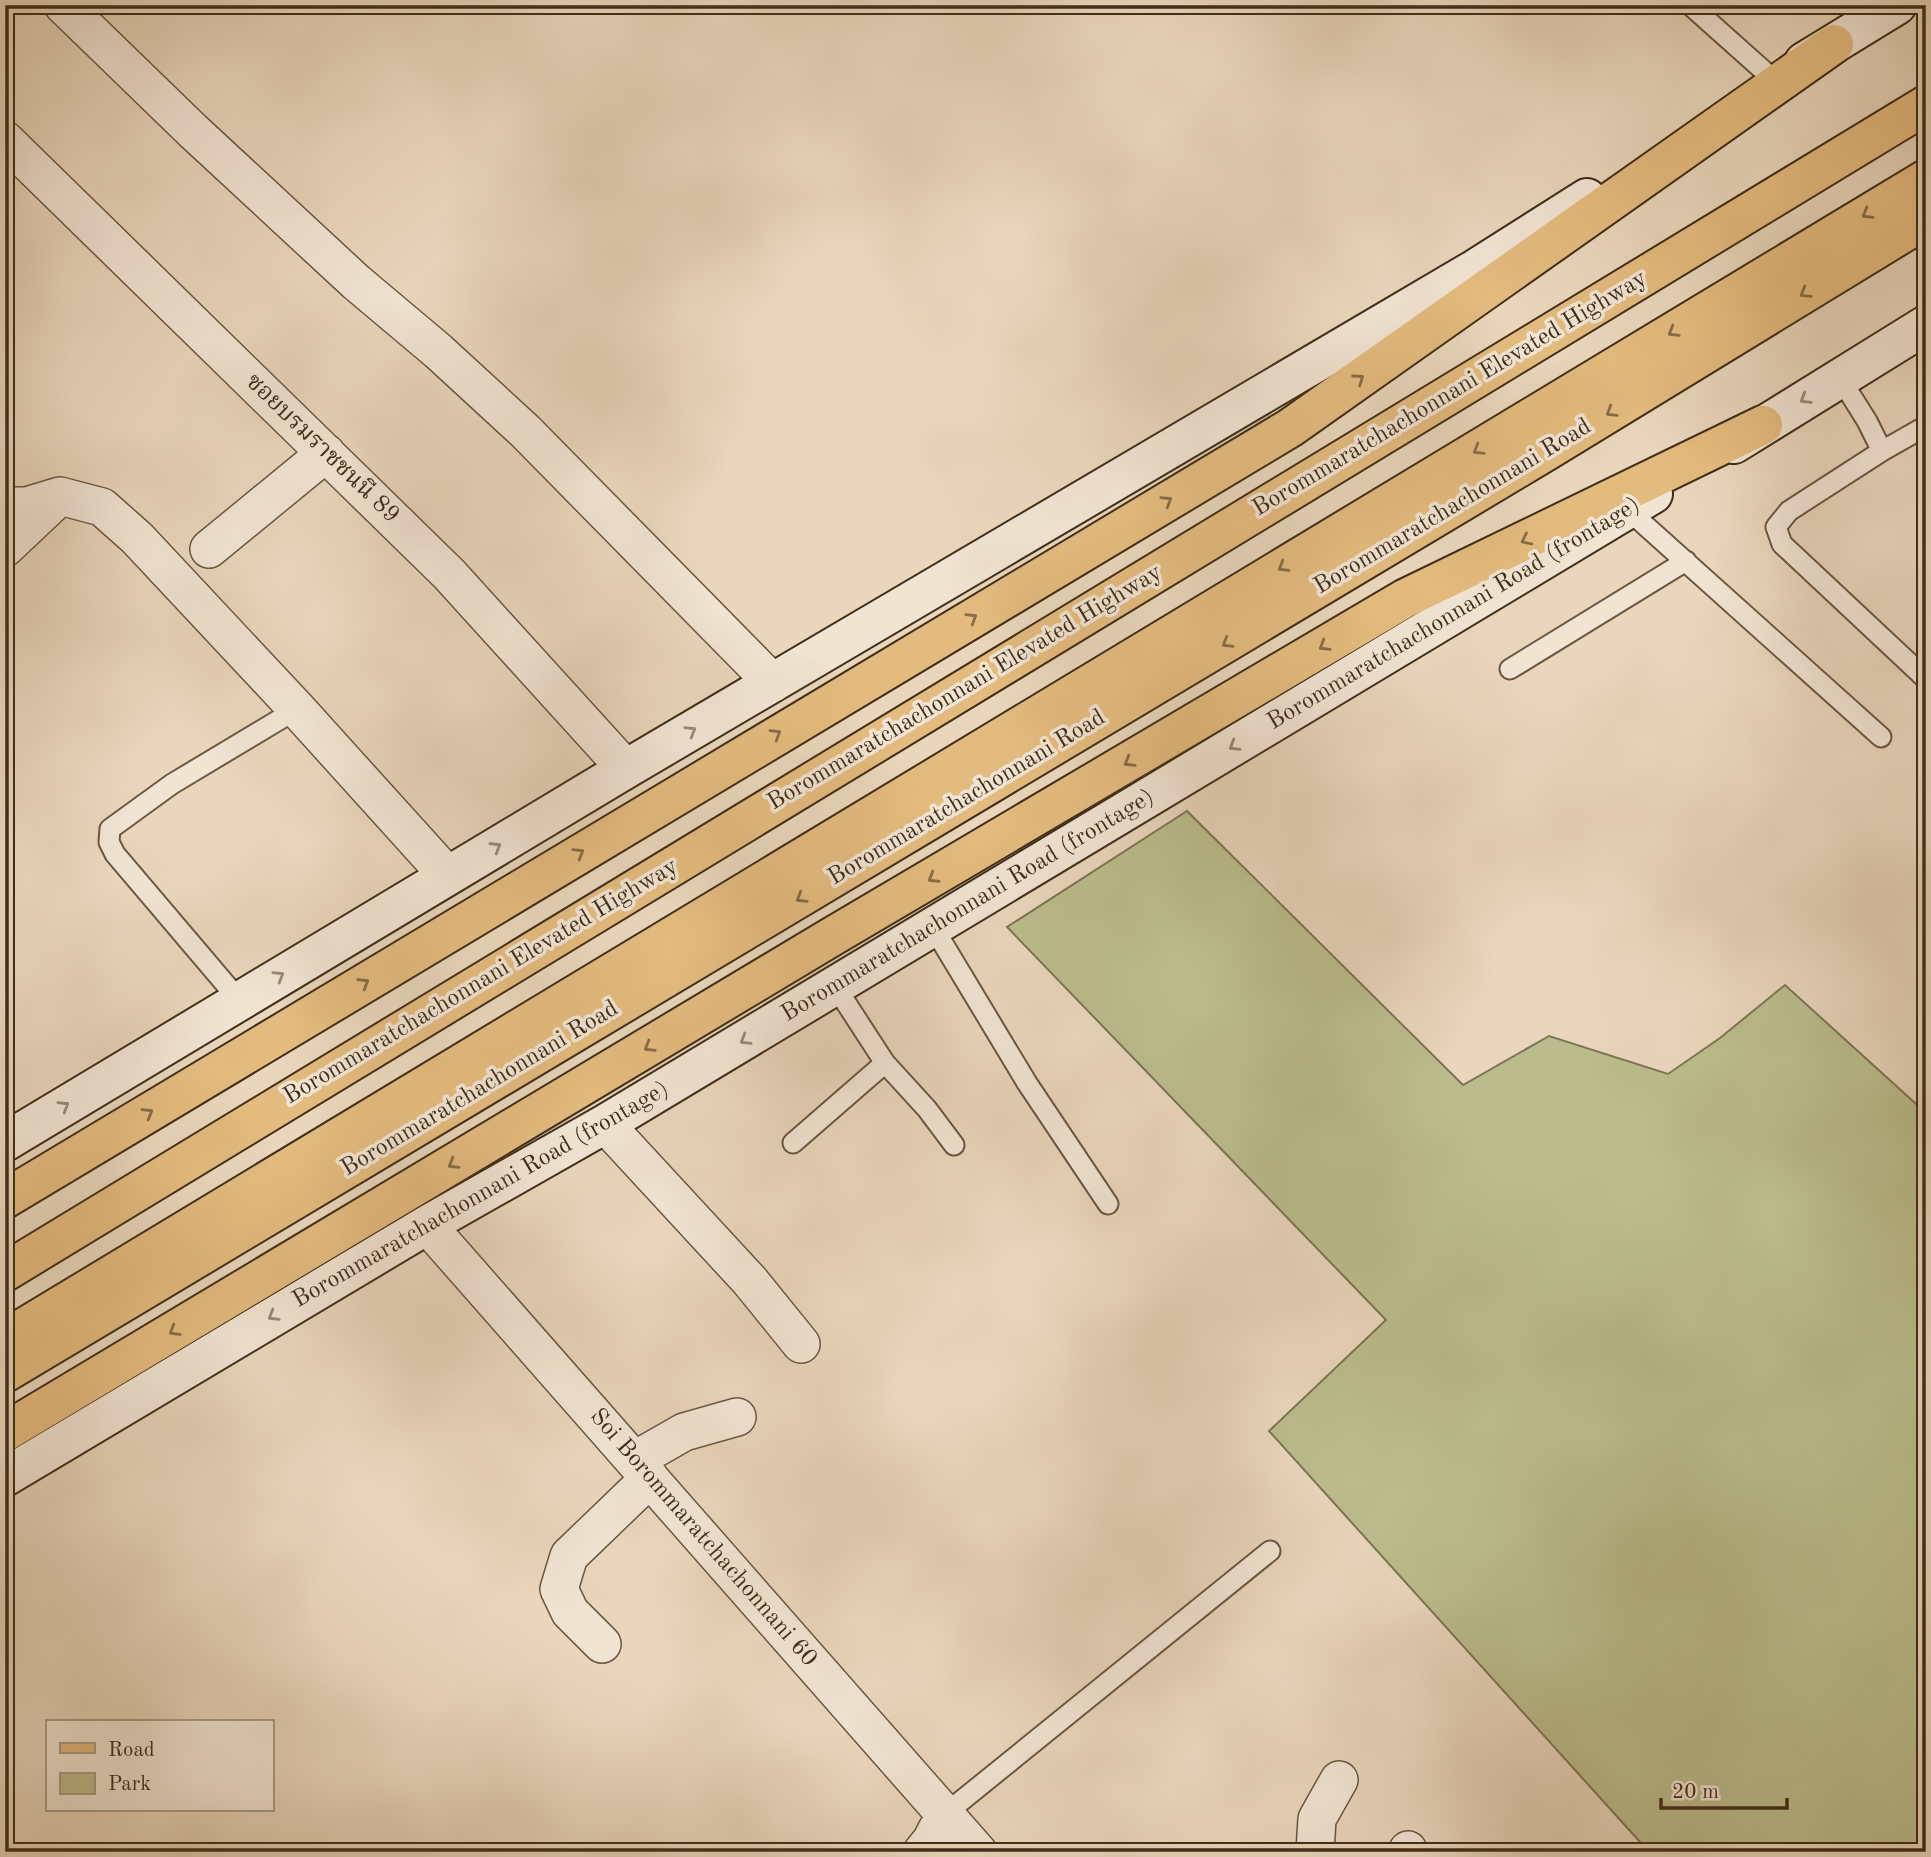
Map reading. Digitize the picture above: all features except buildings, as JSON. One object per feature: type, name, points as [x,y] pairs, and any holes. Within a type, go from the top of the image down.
[{"type":"main road","points":[[5,1142],[626,769],[1463,276],[1897,5]]},
{"type":"main road","points":[[5,1199],[1290,428],[1834,44]]},
{"type":"main road","points":[[5,1245],[1926,81]]},
{"type":"main road","name":"Borommaratchachonnani Elevated Highway","points":[[5,1272],[1926,105]]},
{"type":"main road","points":[[5,1339],[1926,179]]},
{"type":"main road","name":"Borommaratchachonnani Road","points":[[5,1373],[1545,453],[1926,219]]},
{"type":"main road","name":"Borommaratchachonnani Road (frontage)","points":[[5,1477],[426,1225],[605,1125],[1628,510],[1926,325]]},
{"type":"main road","points":[[5,1432],[833,936],[1404,599],[1763,425]]},
{"type":"street","points":[[63,5],[193,131],[356,282],[438,351],[525,431],[773,682]]},
{"type":"street","name":"ซอยบรมราชชนนี 89","points":[[5,140],[449,574],[626,769]]},
{"type":"street","points":[[209,549],[326,453]]},
{"type":"street","points":[[5,506],[27,506],[60,496],[102,507],[136,538],[297,709],[448,876]]},
{"type":"street","points":[[5,548],[60,496]]},
{"type":"street","points":[[605,1125],[750,1281],[802,1344]]},
{"type":"street","name":"Soi Borommaratchachonnani 60","points":[[426,1225],[978,1852]]},
{"type":"street","points":[[602,1644],[570,1612],[559,1589],[569,1556],[642,1469],[684,1432],[737,1417]]},
{"type":"street","points":[[1315,1852],[1317,1819],[1339,1780]]},
{"type":"street","points":[[922,1852],[945,1814]]},
{"type":"lane","points":[[1690,5],[1774,80]]},
{"type":"lane","points":[[1840,378],[1882,451]]},
{"type":"lane","points":[[1924,677],[1782,544],[1776,527],[1789,511],[1926,426]]},
{"type":"lane","points":[[1628,510],[1881,737]]},
{"type":"lane","points":[[1510,669],[1686,561]]},
{"type":"lane","points":[[239,1000],[115,854],[109,842],[110,829],[172,784],[297,709]]},
{"type":"lane","points":[[933,927],[1027,1083],[1108,1204]]},
{"type":"lane","points":[[835,986],[885,1063],[927,1109],[954,1145]]},
{"type":"lane","points":[[793,1143],[885,1063]]},
{"type":"lane","points":[[945,1814],[1270,1551]]},
{"type":"green space","points":[[1187,811],[1463,1085],[1549,1036],[1668,1074],[1720,1038],[1785,985],[1926,1113],[1926,1852],[1649,1852],[1269,1431],[1386,1320],[1007,927]]}]
